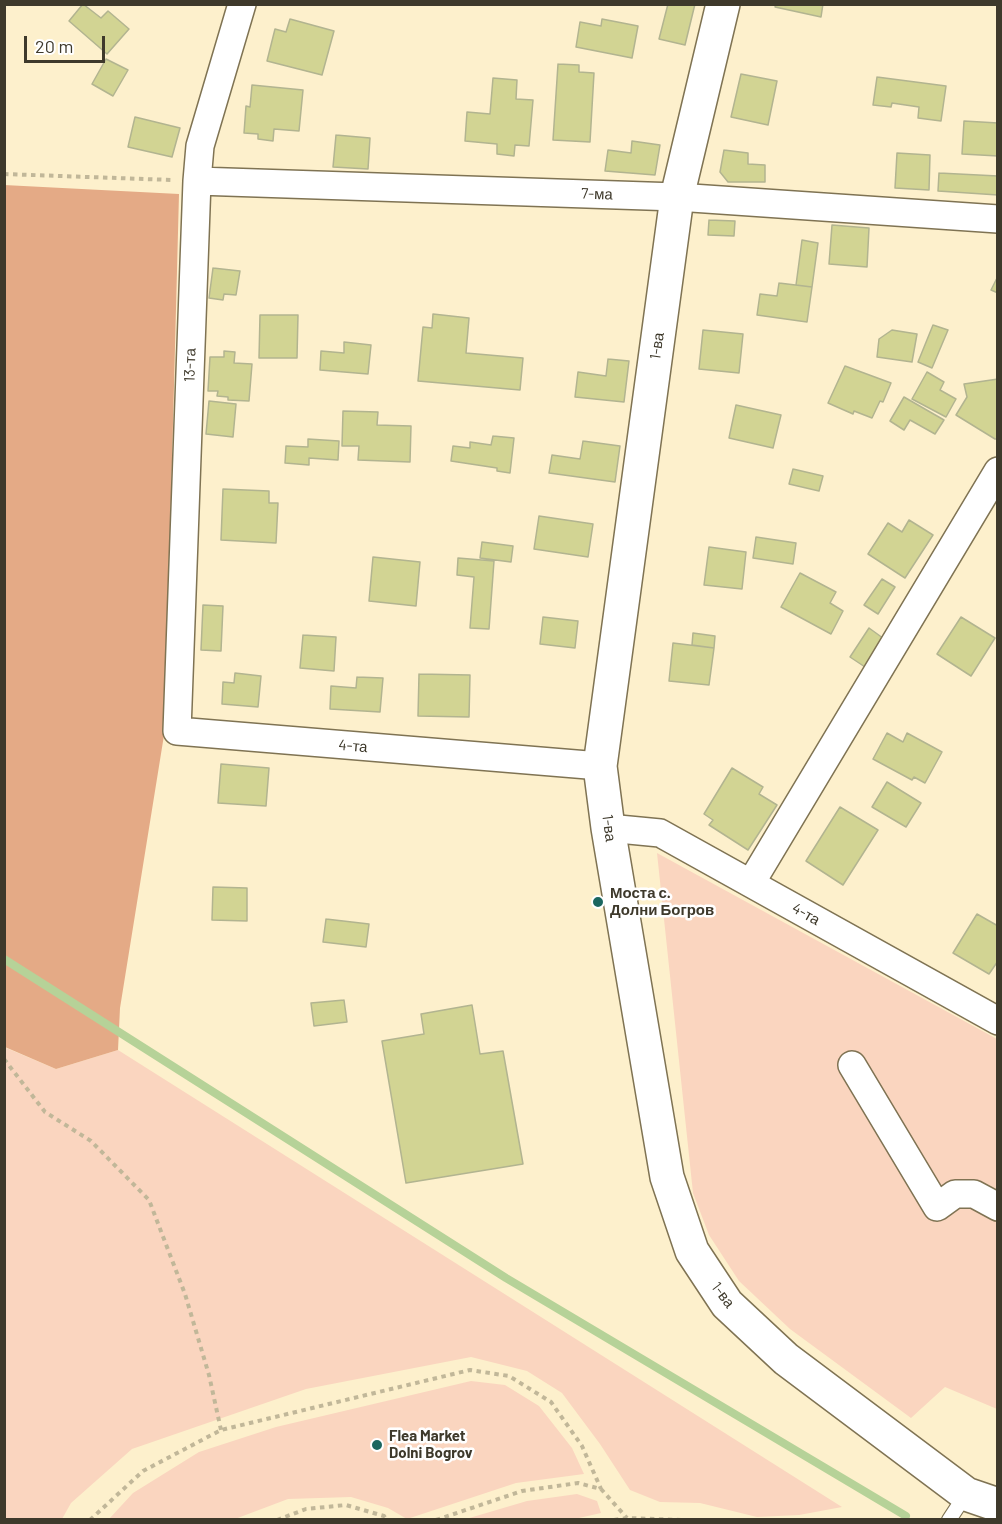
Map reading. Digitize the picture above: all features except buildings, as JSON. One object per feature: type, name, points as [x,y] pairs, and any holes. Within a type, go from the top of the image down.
[{"type":"street","name":"13-та","points":[[177,731],[200,146],[242,4]]},
{"type":"street","name":"1-ва","points":[[723,4],[677,197],[600,766],[608,828],[667,1177],[692,1251],[728,1304],[786,1359],[958,1507],[998,1505]]},
{"type":"street","name":"7-ма","points":[[197,181],[677,197],[998,219]]},
{"type":"street","points":[[751,883],[998,471]]},
{"type":"street","name":"4-та","points":[[177,731],[600,766]]},
{"type":"street","name":"4-та","points":[[608,828],[660,833],[998,1021]]},
{"type":"street","points":[[852,1065],[937,1207],[955,1194],[974,1194],[998,1207]]},
{"type":"path","points":[[4,174],[197,181]]},
{"type":"path","points":[[4,1059],[45,1112],[91,1141],[149,1200],[185,1294],[209,1375],[221,1430]]},
{"type":"path","points":[[90,1520],[143,1472],[221,1430],[470,1370],[509,1376],[551,1402],[582,1446],[601,1489],[627,1518]]},
{"type":"path","points":[[436,1520],[522,1491],[578,1482],[601,1489]]},
{"type":"path","points":[[277,1520],[306,1509],[346,1505],[384,1516],[387,1520]]},
{"type":"path","points":[[614,1520],[627,1518],[681,1520]]},
{"type":"shaded area","points":[[4,185],[179,194],[165,729],[120,1008],[118,1050],[56,1069],[5,1047]]},
{"type":"shaded area","points":[[657,853],[997,1039],[997,1409],[945,1387],[911,1418],[790,1329],[739,1281],[709,1235],[693,1193]]},
{"type":"shaded area","points":[[4,1047],[56,1069],[118,1050],[842,1507],[799,1515],[757,1517],[700,1503],[660,1502],[630,1490],[600,1444],[562,1393],[527,1371],[471,1357],[306,1389],[132,1449],[71,1503],[62,1519],[5,1519]]},
{"type":"shaded area","points":[[471,1381],[505,1385],[539,1406],[572,1448],[584,1474],[516,1483],[407,1519],[388,1508],[351,1497],[288,1499],[235,1519],[109,1519],[133,1493],[199,1452],[276,1427]]},
{"type":"shaded area","points":[[577,1494],[597,1501],[601,1513],[570,1520],[466,1519],[527,1501]]},
{"type":"waterway","points":[[4,959],[506,1278],[906,1516]]},
{"type":"place","name":"Моста с. Долни Богров","points":[[598,902]]},
{"type":"place","name":"Flea Market Dolni Bogrov","points":[[377,1445]]}]
